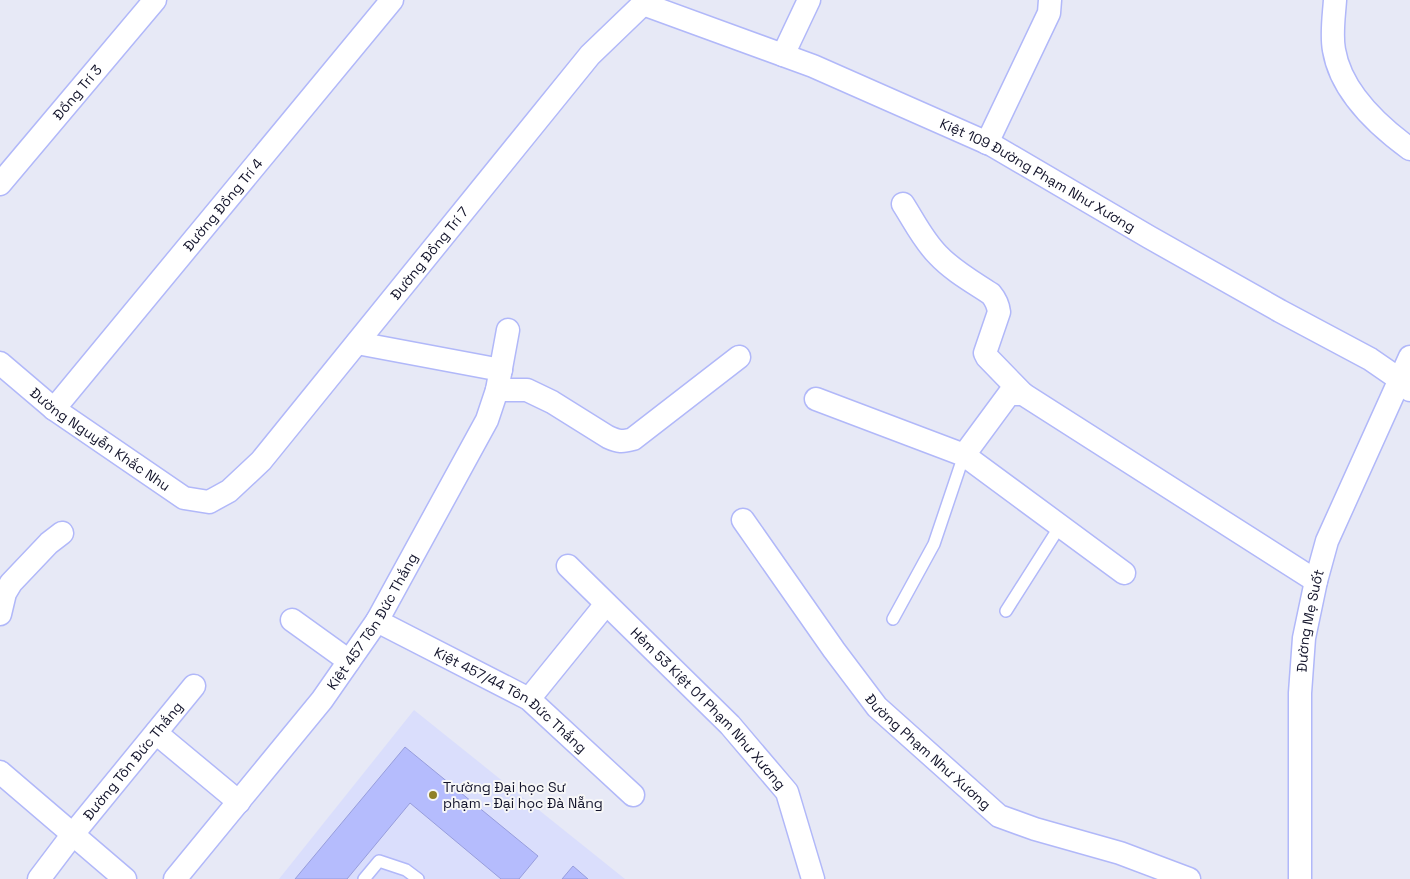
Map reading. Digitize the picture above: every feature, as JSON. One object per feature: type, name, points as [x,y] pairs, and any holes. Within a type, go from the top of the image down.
[{"type":"street","name":"Đồng Trí 3","points":[[0,184],[155,0]]},
{"type":"street","name":"Đường Đồng Trí 4","points":[[54,409],[392,0]]},
{"type":"street","points":[[783,55],[809,0]]},
{"type":"street","points":[[988,143],[1050,13],[1050,0]]},
{"type":"street","points":[[1335,0],[1333,48],[1343,79],[1376,121],[1393,137],[1410,149]]},
{"type":"street","name":"Kiệt 109 Đường Phạm Như Xương","points":[[644,2],[813,66],[988,143],[1157,242],[1280,311],[1370,359],[1406,374]]},
{"type":"street","name":"Đường Đồng Trí 7","points":[[209,502],[229,491],[261,461],[590,55],[644,2]]},
{"type":"street","points":[[903,204],[925,240],[938,255],[952,268],[996,299],[998,312],[986,349],[987,357],[1023,394],[1316,581]]},
{"type":"street","name":"Kiệt 457 Tôn Đức Thắng","points":[[175,879],[322,700],[377,621],[487,420],[499,380],[508,330]]},
{"type":"street","points":[[357,344],[499,380],[527,390],[552,402],[618,442],[633,439],[738,357]]},
{"type":"street","name":"Đường Nguyễn Khắc Nhu","points":[[0,363],[54,409],[184,498],[209,502]]},
{"type":"street","name":"Đường Mẹ Suốt","points":[[1300,879],[1300,693],[1304,638],[1327,541],[1406,374]]},
{"type":"street","points":[[964,455],[1009,394],[1023,394]]},
{"type":"street","points":[[816,399],[964,455],[1124,573]]},
{"type":"street","name":"Đường Phạm Như Xương","points":[[743,520],[834,650],[877,707],[999,816],[1035,829],[1120,853],[1189,879]]},
{"type":"street","points":[[0,614],[11,582],[49,543],[62,533]]},
{"type":"street","name":"Hẻm 53 Kiệt 01 Phạm Như Xương","points":[[568,566],[730,725],[787,792],[813,879]]},
{"type":"street","points":[[529,699],[606,604]]},
{"type":"street","points":[[292,620],[349,661]]},
{"type":"street","name":"Kiệt 457/44 Tôn Đức Thắng","points":[[377,621],[529,699],[633,795]]},
{"type":"street","name":"Đường Tôn Đức Thắng","points":[[40,879],[73,834],[194,686]]},
{"type":"street","points":[[156,733],[238,802]]},
{"type":"street","points":[[0,772],[124,879]]},
{"type":"lane","points":[[893,619],[934,544],[964,455]]},
{"type":"lane","points":[[1006,611],[1060,526]]},
{"type":"lane","points":[[364,879],[379,861],[406,870],[418,879]]},
{"type":"shaded area","name":"Trường Đại học Sư phạm - Đại học Đà Nẵng","points":[[414,710],[625,879],[279,879]]},
{"type":"building","points":[[405,747],[538,856],[519,879],[501,879],[410,803],[347,879],[295,879]]},
{"type":"building","points":[[573,866],[588,879],[562,879]]},
{"type":"place","name":"Trường Đại học Sư phạm - Đại học Đà Nẵng","points":[[433,795]]}]
